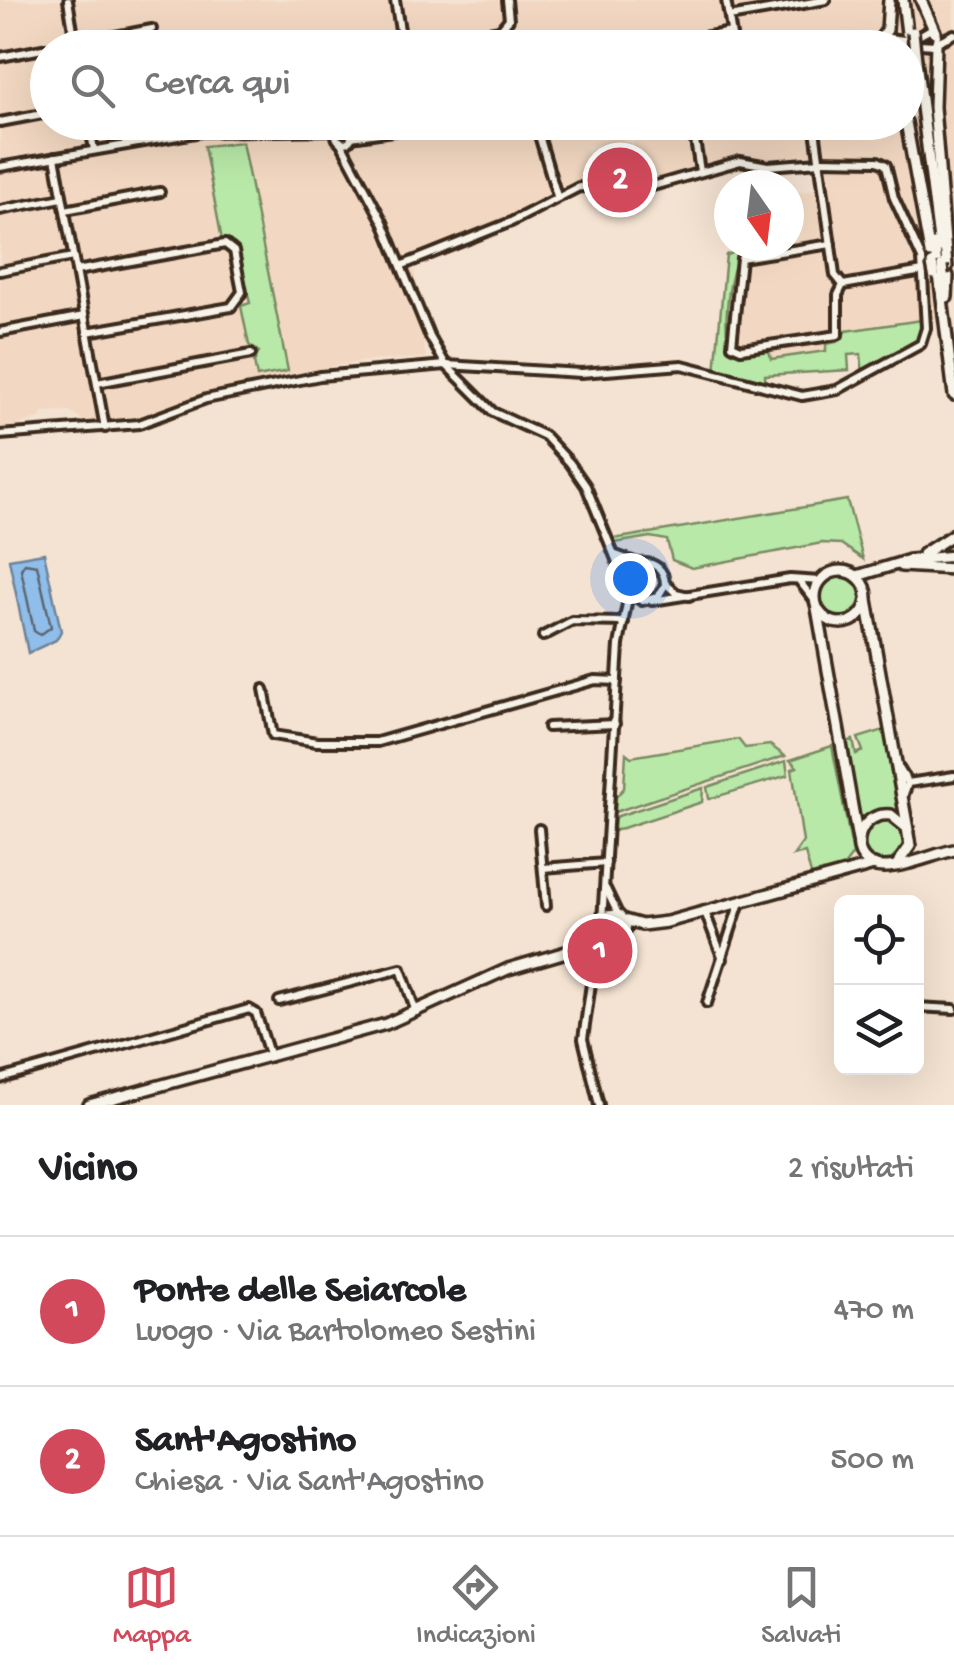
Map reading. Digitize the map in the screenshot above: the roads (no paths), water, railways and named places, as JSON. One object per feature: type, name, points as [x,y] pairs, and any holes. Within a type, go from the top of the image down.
[{"type":"main road","points":[[887,30],[890,0]]},
{"type":"main road","points":[[906,0],[909,30]]},
{"type":"main road","points":[[921,0],[936,39],[934,106],[942,270],[954,395]]},
{"type":"main road","points":[[910,140],[942,270]]},
{"type":"main road","points":[[924,140],[942,270]]},
{"type":"main road","points":[[944,297],[954,356]]},
{"type":"main road","points":[[910,560],[941,546],[954,534]]},
{"type":"main road","points":[[874,865],[858,844],[816,604],[820,581],[838,571],[857,576],[910,560],[954,556]]},
{"type":"main road","points":[[884,566],[954,569]]},
{"type":"main road","points":[[816,604],[826,618],[843,623],[859,616],[884,566]]},
{"type":"main road","points":[[857,576],[867,595],[909,833],[908,851],[898,863]]},
{"type":"main road","points":[[832,878],[854,864],[862,826],[878,815],[895,816],[922,850],[951,850]]},
{"type":"main road","points":[[89,1105],[174,1078],[270,1057],[417,1013],[495,974],[667,922],[874,865],[951,850]]},
{"type":"main road","points":[[593,947],[608,916],[642,925],[667,922]]},
{"type":"main road","points":[[618,937],[621,918]]},
{"type":"main road","points":[[602,926],[618,937]]},
{"type":"street","points":[[68,0],[73,30]]},
{"type":"street","points":[[395,0],[400,30]]},
{"type":"street","points":[[500,30],[510,19],[507,0]]},
{"type":"street","points":[[726,0],[731,30]]},
{"type":"street","points":[[729,18],[826,0]]},
{"type":"street","points":[[924,41],[952,35]]},
{"type":"street","points":[[924,41],[936,39]]},
{"type":"street","points":[[0,57],[30,52]]},
{"type":"street","points":[[0,122],[30,117]]},
{"type":"street","points":[[93,140],[94,150]]},
{"type":"street","points":[[0,168],[152,140]]},
{"type":"street","points":[[340,140],[404,265],[430,338],[446,366],[498,416],[554,443],[586,486],[616,554],[629,593],[617,680],[602,926]]},
{"type":"street","points":[[349,154],[350,140]]},
{"type":"street","points":[[540,140],[557,196]]},
{"type":"street","points":[[695,140],[700,170]]},
{"type":"street","points":[[817,140],[836,278],[843,285]]},
{"type":"street","points":[[55,157],[105,428]]},
{"type":"street","points":[[0,435],[149,422],[212,397],[333,374],[446,366],[589,373],[682,365],[791,396],[824,394],[909,354],[921,344],[926,328],[920,252],[892,196],[886,166],[878,161],[768,166],[744,161],[700,170],[646,188],[584,186],[511,222],[404,265]]},
{"type":"street","points":[[65,210],[160,192]]},
{"type":"street","points":[[0,210],[62,198]]},
{"type":"street","points":[[76,271],[225,244],[233,249],[242,294],[236,304],[226,308],[88,332]]},
{"type":"street","points":[[831,244],[744,256],[738,267],[732,340],[738,350],[840,334],[838,294],[843,285]]},
{"type":"street","points":[[0,271],[74,257]]},
{"type":"street","points":[[843,285],[942,270]]},
{"type":"street","points":[[0,332],[84,316]]},
{"type":"street","points":[[97,383],[250,354]]},
{"type":"street","points":[[616,554],[639,564],[658,566],[665,582],[676,593],[690,596]]},
{"type":"street","points":[[626,584],[628,573],[639,564]]},
{"type":"street","points":[[629,593],[647,601],[795,580],[820,581]]},
{"type":"street","points":[[795,580],[810,590],[816,604]]},
{"type":"street","points":[[544,636],[576,620],[624,622],[660,595],[665,582]]},
{"type":"street","points":[[264,690],[273,735],[358,744],[594,680],[617,680]]},
{"type":"street","points":[[548,727],[614,724]]},
{"type":"street","points":[[898,767],[908,784]]},
{"type":"street","points":[[908,784],[954,776]]},
{"type":"street","points":[[903,798],[908,784]]},
{"type":"street","points":[[539,830],[546,906]]},
{"type":"street","points":[[543,868],[606,863]]},
{"type":"street","points":[[605,882],[621,918]]},
{"type":"street","points":[[707,1003],[724,962],[740,902]]},
{"type":"street","points":[[705,912],[724,962]]},
{"type":"street","points":[[593,947],[583,1039],[599,1105]]},
{"type":"street","points":[[279,1000],[401,969],[417,1013]]},
{"type":"street","points":[[924,1007],[954,1009]]},
{"type":"street","points":[[0,1079],[249,1009],[256,1012],[270,1057]]},
{"type":"water","points":[[44,553],[61,631],[56,640],[28,653],[9,559]]},
{"type":"place","name":"Sant'Agostino","points":[[620,180]]},
{"type":"place","name":"Ponte delle Seiarcole","points":[[600,951]]}]
